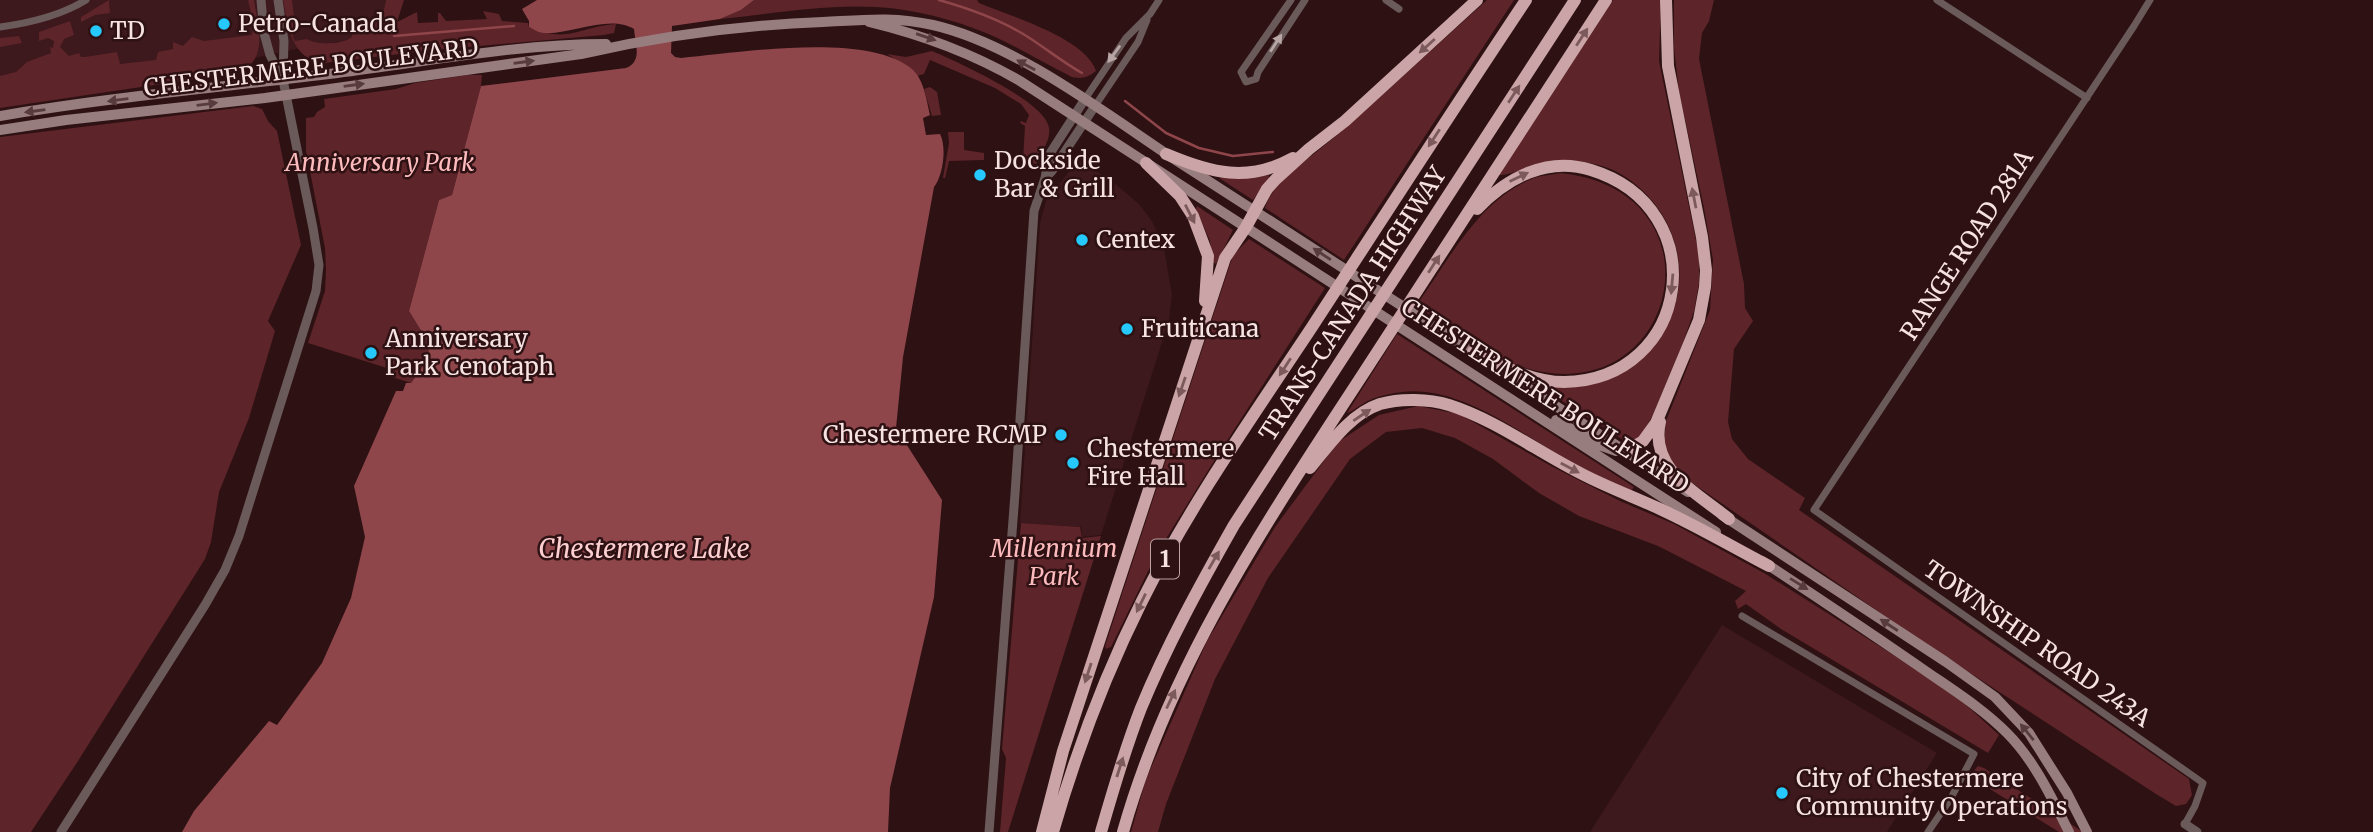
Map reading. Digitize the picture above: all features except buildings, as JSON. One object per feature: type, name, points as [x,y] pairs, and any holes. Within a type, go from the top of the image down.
[{"type":"highway","points":[[1042,832],[1067,738],[1224,258],[1246,227],[1267,189],[1477,0]]},
{"type":"highway","name":"TRANS-CANADA HIGHWAY","points":[[1053,832],[1086,725],[1142,601],[1210,482],[1526,0]]},
{"type":"highway","name":"TRANS-CANADA HIGHWAY","points":[[1101,832],[1120,766],[1141,708],[1194,595],[1234,525],[1575,0]]},
{"type":"highway","points":[[1124,832],[1138,780],[1194,649],[1268,520],[1606,0]]},
{"type":"highway","points":[[1625,452],[1643,441],[1651,432],[1699,320],[1705,287],[1702,236],[1668,66],[1666,0]]},
{"type":"highway","points":[[1166,153],[1200,168],[1242,173],[1270,169],[1309,149]]},
{"type":"highway","points":[[1146,163],[1180,196],[1193,216],[1208,256],[1203,322]]},
{"type":"highway","points":[[1451,238],[1487,198],[1511,180],[1539,169],[1584,167],[1631,188],[1645,201],[1661,224],[1671,253],[1673,290],[1669,307],[1656,332],[1636,357],[1607,374],[1562,382],[1546,380],[1519,372],[1473,352]]},
{"type":"highway","points":[[1268,520],[1336,435],[1358,417],[1379,404],[1423,401],[1446,404],[1471,413],[1586,476],[1663,510],[1769,566]]},
{"type":"highway","points":[[1664,404],[1658,439],[1664,462],[1671,473],[1728,519]]},
{"type":"main road","name":"CHESTERMERE BOULEVARD","points":[[0,130],[581,54],[626,44],[786,23],[890,18],[951,30],[1026,64],[1084,99],[1946,662],[1995,698],[2029,733],[2067,793],[2087,832]]},
{"type":"main road","name":"CHESTERMERE BOULEVARD","points":[[860,20],[910,32],[986,62],[1079,119],[1812,592],[1976,705],[2008,734],[2030,762],[2069,832]]},
{"type":"main road","name":"CHESTERMERE BOULEVARD","points":[[0,116],[530,48],[626,44]]},
{"type":"main road","points":[[1433,348],[1484,374],[1599,445],[1625,452]]},
{"type":"street","points":[[0,27],[39,20],[72,9],[86,0]]},
{"type":"street","points":[[261,0],[264,33],[270,55],[283,80]]},
{"type":"street","points":[[61,832],[205,606],[225,570],[239,536],[316,291],[319,276],[317,252],[283,80],[284,41],[278,0]]},
{"type":"street","points":[[989,832],[1015,494],[1032,223],[1037,197],[1045,178],[1049,155],[1079,119],[1095,106],[1138,42],[1159,0]]},
{"type":"street","points":[[1291,0],[1241,72],[1246,82],[1256,79],[1305,0]]},
{"type":"street","points":[[1386,0],[1399,9]]},
{"type":"street","points":[[1937,0],[2087,98]]},
{"type":"street","name":"RANGE ROAD 281A","points":[[1814,510],[2150,0]]},
{"type":"street","points":[[1079,119],[1084,99],[1126,38],[1150,14]]},
{"type":"street","name":"TOWNSHIP ROAD 243A","points":[[1814,510],[2203,783],[2185,824]]},
{"type":"street","points":[[1742,617],[1974,754],[1951,798],[1928,832]]},
{"type":"street","points":[[2185,824],[2197,832]]},
{"type":"shaded area","points":[[0,0],[393,0],[383,35],[310,46],[242,61],[0,94]]},
{"type":"shaded area","points":[[1078,160],[1113,182],[1139,204],[1152,221],[1164,248],[1172,295],[1169,320],[1101,535],[1082,537],[1081,527],[1020,523],[1040,223],[1046,201]]},
{"type":"shaded area","points":[[1722,625],[1937,753],[1887,832],[1590,832]]},
{"type":"green space","points":[[109,0],[110,13],[95,15],[81,22],[81,17]]},
{"type":"green space","points":[[248,0],[254,0],[259,43],[253,61],[235,73],[0,108],[0,76],[16,72],[27,62],[51,53],[50,47],[53,48],[54,41],[48,38],[39,41],[39,32],[70,21],[74,35],[64,39],[60,47],[69,56],[79,53],[81,57],[85,57],[117,52],[120,64],[156,60],[158,52],[173,49],[173,42],[183,46],[192,37],[204,41],[252,35],[253,22]]},
{"type":"green space","points":[[283,0],[292,0],[295,41],[307,39],[321,43],[347,40],[361,28],[382,20],[386,0],[404,0],[397,22],[417,12],[418,23],[438,22],[438,13],[446,21],[487,19],[483,11],[499,14],[502,21],[528,23],[529,27],[554,34],[616,24],[614,33],[604,35],[324,63],[304,56],[298,49],[289,31]]},
{"type":"green space","points":[[754,0],[977,0],[1063,38],[1089,59],[1096,71],[1084,77],[1072,77],[986,33],[946,19],[904,10],[837,7],[720,19],[741,10]]},
{"type":"green space","points":[[1487,0],[1514,0],[1344,260],[1265,208],[1286,177]]},
{"type":"green space","points":[[1613,0],[1661,0],[1659,61],[1699,255],[1699,283],[1694,311],[1684,340],[1653,415],[1640,437],[1628,443],[1548,392],[1542,385],[1578,385],[1611,376],[1638,359],[1660,336],[1674,308],[1679,277],[1675,244],[1660,211],[1642,190],[1627,178],[1611,169],[1593,164],[1556,161],[1498,175]]},
{"type":"green space","points":[[1674,0],[1714,0],[1709,21],[1702,33],[1699,59],[1744,284],[1745,308],[1753,321],[1734,349],[1728,422],[1732,439],[1748,459],[1805,498],[1799,510],[2189,779],[2192,795],[2186,804],[2176,806],[2156,794],[1927,645],[1698,487],[1682,475],[1669,459],[1664,442],[1666,421],[1710,310],[1713,260],[1679,91],[1674,48]]},
{"type":"green space","points":[[19,36],[22,43],[0,47],[0,38]]},
{"type":"green space","points":[[932,51],[1018,95],[1044,118],[1049,128],[1049,137],[1036,164],[1023,160],[1025,126],[1020,123],[1026,123],[1029,115],[1021,104],[995,88],[930,60],[924,74],[917,76],[887,54],[906,57]]},
{"type":"green space","name":"Anniversary Park","points":[[467,75],[482,75],[481,86],[452,195],[439,200],[409,311],[428,342],[429,358],[411,383],[389,376],[390,369],[308,343],[325,291],[326,270],[325,248],[306,151],[306,118],[314,117],[325,107],[324,99]]},
{"type":"green space","points":[[930,87],[937,92],[941,115],[932,116],[924,89]]},
{"type":"green space","points":[[253,106],[262,109],[277,131],[301,245],[268,321],[275,331],[249,418],[219,492],[211,542],[205,559],[31,832],[0,832],[0,137]]},
{"type":"green space","points":[[948,132],[964,132],[964,150],[984,153],[984,160],[949,161],[943,178],[949,143]]},
{"type":"green space","points":[[1560,173],[1612,187],[1646,215],[1663,251],[1664,289],[1651,326],[1625,355],[1587,372],[1538,371],[1506,361],[1416,306],[1466,233],[1497,201],[1534,178]]},
{"type":"green space","points":[[1269,175],[1269,179],[1253,200],[1219,178],[1253,178]]},
{"type":"green space","points":[[1197,206],[1233,230],[1216,264],[1213,262],[1210,241]]},
{"type":"green space","points":[[1249,239],[1325,288],[1156,555],[1111,647],[1106,649],[1233,255]]},
{"type":"green space","points":[[1397,334],[1634,487],[1631,491],[1584,469],[1516,428],[1471,405],[1448,397],[1425,392],[1394,393],[1367,401],[1347,413]]},
{"type":"green space","points":[[1418,406],[1459,414],[1553,467],[1620,501],[1674,524],[1764,573],[1906,663],[1965,704],[1999,735],[1988,753],[1781,629],[1746,604],[1738,609],[1735,601],[1746,591],[1658,546],[1579,516],[1539,493],[1493,459],[1455,438],[1422,428],[1386,432],[1350,459],[1268,578],[1215,679],[1166,804],[1158,832],[1131,832],[1146,779],[1207,641],[1275,527],[1338,442],[1379,415]]},
{"type":"green space","name":"Millennium Park","points":[[1021,523],[1080,527],[1082,538],[1101,536],[1008,832],[1000,832],[1006,758],[1002,749]]},
{"type":"green space","points":[[1978,766],[2083,832],[2059,832],[1969,776]]},
{"type":"water","name":"Chestermere Lake","points":[[537,0],[754,0],[741,10],[720,19],[672,26],[671,53],[681,58],[768,49],[835,48],[866,51],[893,58],[913,70],[922,85],[930,115],[923,118],[926,135],[940,134],[943,161],[934,187],[903,357],[896,428],[942,500],[934,597],[890,788],[888,832],[182,832],[194,811],[269,721],[277,725],[322,663],[351,598],[365,537],[354,486],[396,391],[403,391],[406,383],[411,383],[429,358],[428,342],[409,311],[439,200],[452,195],[481,86],[626,68],[635,61],[637,51],[634,29],[624,25],[602,24],[555,33],[542,33],[529,27],[529,21],[522,9]]},
{"type":"waterway","points":[[939,0],[975,11],[1009,26],[1082,73]]},
{"type":"waterway","points":[[394,36],[514,26]]},
{"type":"waterway","points":[[1125,101],[1166,133],[1199,148],[1233,156],[1273,152]]},
{"type":"place","name":"Petro-Canada","points":[[224,24]]},
{"type":"place","name":"TD","points":[[96,31]]},
{"type":"place","name":"Dockside Bar & Grill","points":[[980,175]]},
{"type":"place","name":"Centex","points":[[1082,240]]},
{"type":"place","name":"Fruiticana","points":[[1127,329]]},
{"type":"place","name":"Anniversary Park Cenotaph","points":[[371,353]]},
{"type":"place","name":"Chestermere RCMP","points":[[1061,435]]},
{"type":"place","name":"Chestermere Fire Hall","points":[[1073,463]]},
{"type":"place","name":"City of Chestermere Community Operations","points":[[1782,793]]}]
